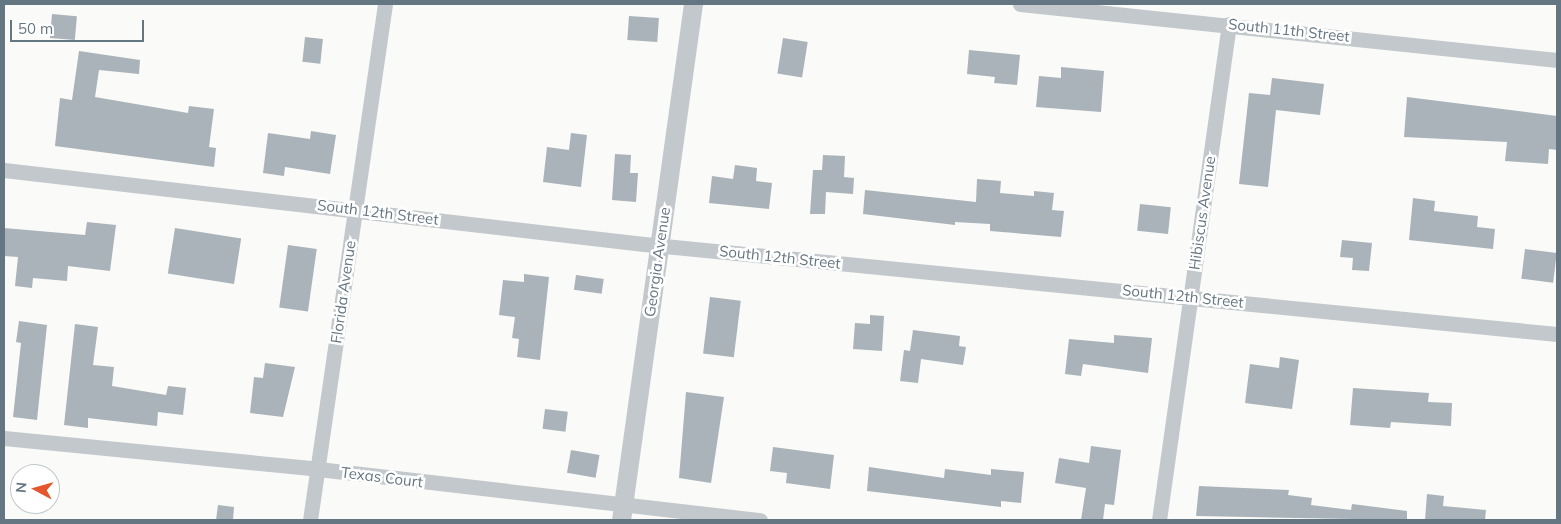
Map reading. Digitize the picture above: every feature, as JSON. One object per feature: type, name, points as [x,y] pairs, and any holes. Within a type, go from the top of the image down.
[{"type":"street","name":"Florida Avenue","points":[[310,520],[385,4]]},
{"type":"street","name":"Georgia Avenue","points":[[622,513],[693,4]]},
{"type":"street","name":"South 11th Street","points":[[1020,4],[1229,24],[1557,60]]},
{"type":"street","name":"Hibiscus Avenue","points":[[1159,520],[1229,24]]},
{"type":"street","name":"South 12th Street","points":[[4,170],[355,209],[660,246],[1557,334]]},
{"type":"street","name":"Texas Court","points":[[4,438],[318,469],[622,513],[760,520]]},
{"type":"building","points":[[52,14],[77,16],[75,40],[50,38]]},
{"type":"building","points":[[629,16],[659,18],[657,42],[627,40]]},
{"type":"building","points":[[305,37],[323,39],[320,64],[302,62]]},
{"type":"building","points":[[783,38],[808,42],[802,77],[777,74]]},
{"type":"building","points":[[969,50],[1020,55],[1017,85],[994,83],[995,77],[967,74]]},
{"type":"building","points":[[79,51],[140,60],[139,74],[99,70],[95,97],[188,113],[189,106],[214,109],[209,147],[216,148],[214,167],[55,146],[60,98],[72,100]]},
{"type":"building","points":[[1061,67],[1104,71],[1101,112],[1036,107],[1039,76],[1061,78]]},
{"type":"building","points":[[1272,78],[1324,84],[1320,115],[1276,110],[1268,187],[1239,184],[1249,93],[1270,95]]},
{"type":"building","points":[[1407,97],[1557,116],[1557,150],[1549,149],[1548,164],[1505,161],[1507,142],[1404,137]]},
{"type":"building","points":[[311,131],[336,135],[330,174],[285,167],[284,176],[263,173],[268,133],[310,139]]},
{"type":"building","points":[[571,133],[587,135],[581,187],[543,182],[547,147],[569,150]]},
{"type":"building","points":[[615,154],[631,155],[630,173],[638,173],[636,202],[612,200]]},
{"type":"building","points":[[823,155],[845,156],[844,177],[854,178],[853,194],[826,192],[825,214],[810,214],[813,170],[822,170]]},
{"type":"building","points":[[735,165],[757,168],[756,181],[772,183],[769,209],[709,203],[712,176],[733,179]]},
{"type":"building","points":[[977,179],[1001,181],[1000,193],[1034,196],[1034,191],[1054,193],[1052,210],[1064,211],[1061,237],[990,231],[990,224],[955,222],[955,225],[863,214],[865,190],[976,202]]},
{"type":"building","points":[[1413,198],[1435,201],[1434,211],[1478,216],[1477,227],[1495,229],[1493,249],[1409,240]]},
{"type":"building","points":[[1140,204],[1171,207],[1168,234],[1137,231]]},
{"type":"building","points":[[87,222],[116,225],[110,271],[68,266],[67,281],[33,278],[32,288],[15,286],[18,257],[4,256],[4,228],[85,235]]},
{"type":"building","points":[[175,228],[241,238],[234,284],[168,273]]},
{"type":"building","points":[[1342,240],[1372,243],[1369,271],[1352,270],[1353,258],[1340,257]]},
{"type":"building","points":[[288,245],[317,249],[308,311],[279,307]]},
{"type":"building","points":[[1525,249],[1557,253],[1553,283],[1521,279]]},
{"type":"building","points":[[524,274],[549,277],[540,360],[517,357],[519,339],[512,338],[515,317],[499,315],[503,280],[524,282]]},
{"type":"building","points":[[576,275],[604,279],[602,294],[574,290]]},
{"type":"building","points":[[710,297],[741,301],[734,357],[703,354]]},
{"type":"building","points":[[870,315],[884,316],[882,351],[853,349],[855,323],[870,324]]},
{"type":"building","points":[[19,321],[47,325],[37,420],[13,417],[21,343],[16,342]]},
{"type":"building","points":[[75,324],[98,327],[93,365],[114,367],[112,386],[166,395],[168,386],[186,388],[183,415],[158,412],[157,426],[88,418],[88,428],[64,425]]},
{"type":"building","points":[[913,330],[960,336],[959,346],[966,347],[963,365],[921,359],[918,383],[900,381],[904,350],[910,351]]},
{"type":"building","points":[[1114,335],[1152,338],[1148,373],[1083,364],[1081,376],[1065,374],[1069,339],[1114,343]]},
{"type":"building","points":[[1280,357],[1299,360],[1292,409],[1245,403],[1250,364],[1279,368]]},
{"type":"building","points":[[265,363],[295,367],[283,417],[250,413],[254,377],[263,378]]},
{"type":"building","points":[[1353,388],[1429,393],[1428,402],[1452,403],[1451,426],[1391,422],[1390,428],[1350,425]]},
{"type":"building","points":[[686,392],[724,397],[711,483],[679,478]]},
{"type":"building","points":[[545,409],[568,412],[565,432],[543,429]]},
{"type":"building","points":[[1091,446],[1121,450],[1114,505],[1105,504],[1103,520],[1081,520],[1086,488],[1055,483],[1059,458],[1089,463]]},
{"type":"building","points":[[773,447],[834,455],[830,489],[786,483],[787,473],[770,471]]},
{"type":"building","points":[[571,450],[600,455],[596,478],[567,473]]},
{"type":"building","points":[[869,467],[944,478],[945,469],[991,475],[991,469],[1024,472],[1021,503],[1001,501],[1001,507],[867,491]]},
{"type":"building","points":[[1199,486],[1289,490],[1288,495],[1312,498],[1311,505],[1351,510],[1352,504],[1407,511],[1407,520],[1196,516]]},
{"type":"building","points":[[1427,494],[1444,496],[1443,506],[1486,510],[1485,520],[1425,520]]},
{"type":"building","points":[[218,505],[234,507],[233,520],[216,520]]}]
